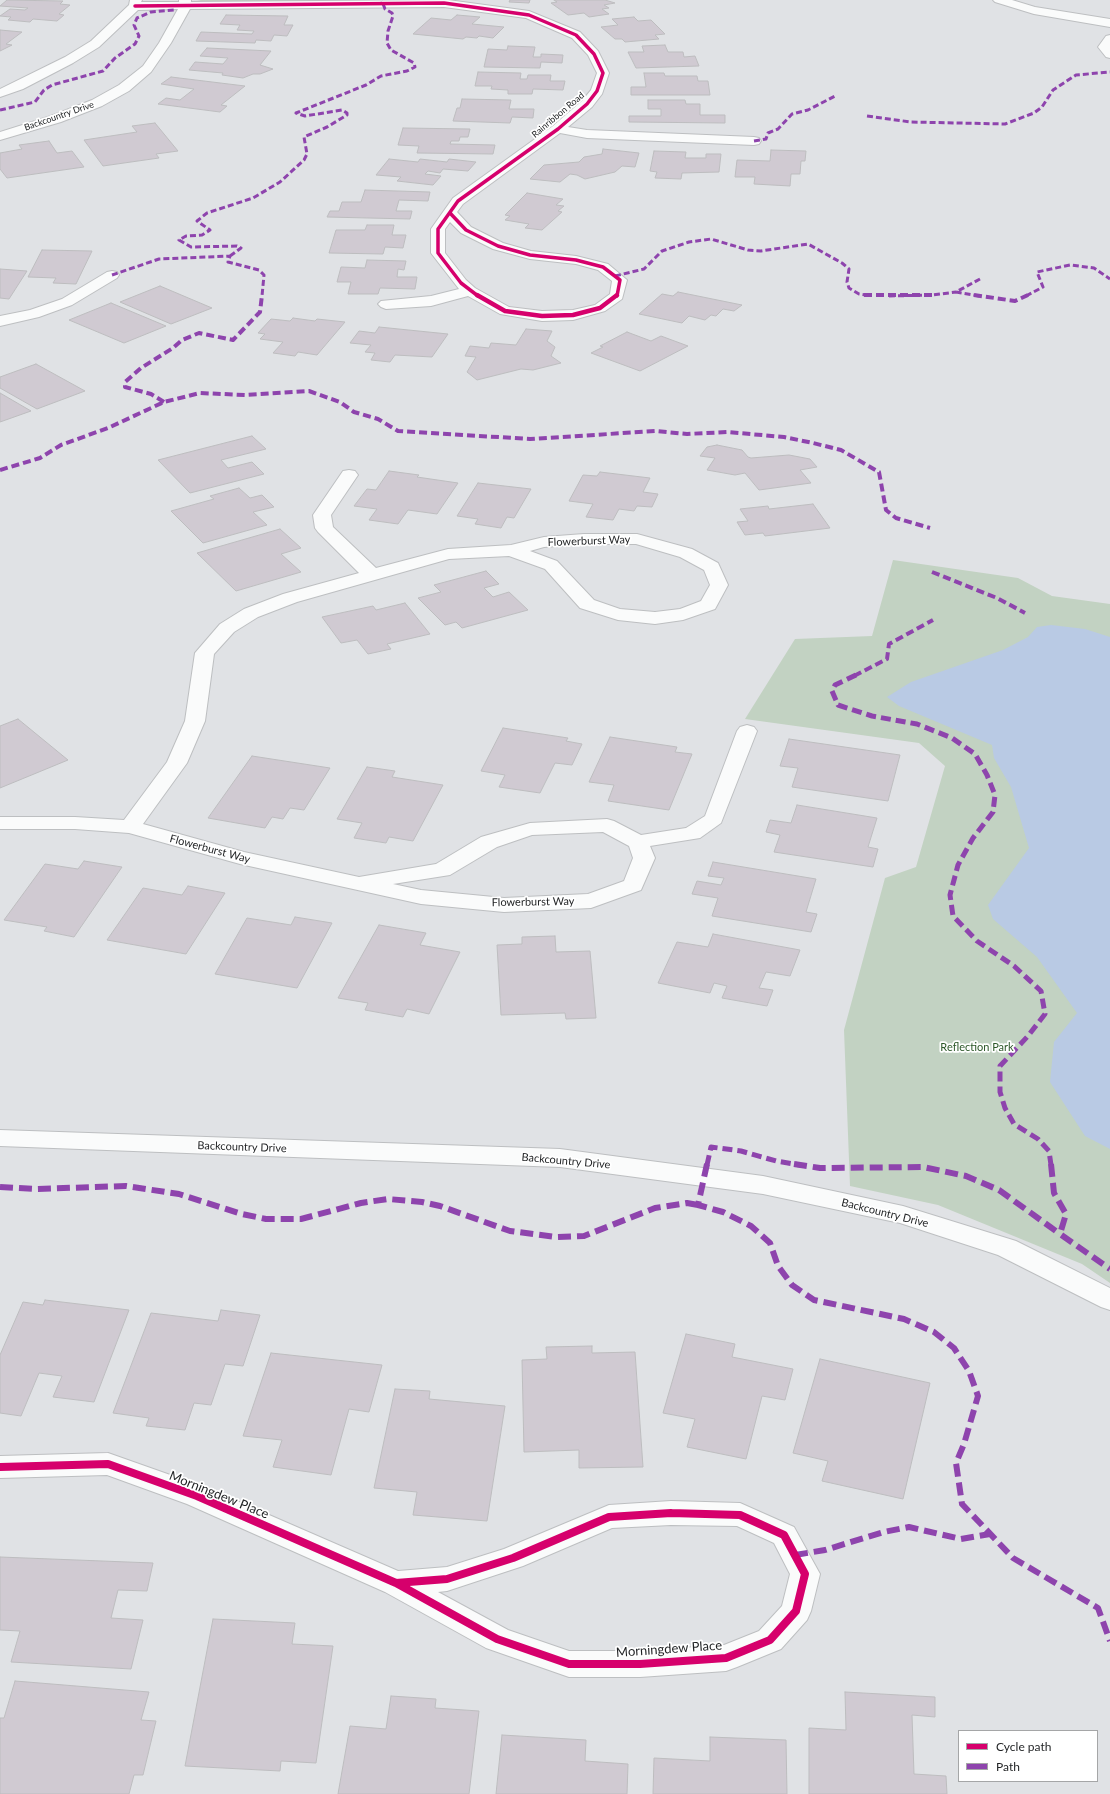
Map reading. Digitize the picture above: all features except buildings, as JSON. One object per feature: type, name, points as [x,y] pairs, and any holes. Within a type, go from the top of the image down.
[{"type":"street","points":[[999,0],[1034,10],[1110,23]]},
{"type":"street","points":[[0,93],[18,86],[95,44],[118,24],[135,3],[186,3]]},
{"type":"street","name":"Rainribbon Road","points":[[186,3],[444,4],[491,8],[529,15],[576,35],[594,54],[603,73],[597,91],[588,104],[558,129],[458,201],[438,229],[438,254],[461,283],[470,291],[505,311],[542,316],[573,315],[600,308],[617,296],[620,280],[603,267],[576,260],[530,255],[498,246],[466,230],[450,213]]},
{"type":"street","name":"Backcountry Drive","points":[[0,136],[56,119],[97,103],[124,88],[147,69],[165,43],[186,3]]},
{"type":"street","points":[[1110,38],[1104,47],[1110,54]]},
{"type":"street","name":"Rainribbon Road","points":[[558,129],[587,134],[754,141]]},
{"type":"street","points":[[0,322],[34,314],[67,302],[112,275]]},
{"type":"street","points":[[386,304],[432,301],[470,291]]},
{"type":"street","points":[[349,475],[322,515],[324,528],[372,575]]},
{"type":"street","name":"Flowerburst Way","points":[[130,827],[177,763],[195,721],[205,653],[227,628],[251,613],[290,598],[448,554],[511,550],[544,542],[584,539],[637,540],[686,553],[712,567],[719,585],[708,605],[683,614],[655,618],[618,614],[587,604],[551,565],[511,550]]},
{"type":"street","points":[[638,842],[692,834],[714,819],[747,731]]},
{"type":"street","name":"Flowerburst Way","points":[[0,823],[74,823],[130,827],[240,858],[421,897],[504,905],[591,901],[633,885],[644,858],[638,842],[607,825],[530,829],[489,842],[442,870],[361,883]]},
{"type":"street","name":"Backcountry Drive","points":[[0,1138],[560,1158],[763,1185],[903,1215],[1007,1248],[1110,1300]]},
{"type":"street","name":"Morningdew Place","points":[[0,1467],[108,1464],[197,1496],[396,1583],[497,1639],[569,1664],[640,1664],[726,1658],[770,1640],[796,1611],[805,1574],[784,1535],[740,1515],[671,1513],[609,1517],[513,1558],[447,1580],[396,1583]]},
{"type":"green space","points":[[197,0],[357,0],[209,3]]},
{"type":"green space","name":"Reflection Park","points":[[893,560],[1018,578],[1052,596],[1110,604],[1110,1283],[1082,1264],[938,1205],[850,1186],[844,1030],[885,878],[916,867],[945,766],[919,743],[745,719],[795,639],[872,636]]},
{"type":"water","points":[[1051,625],[1085,629],[1110,637],[1110,1149],[1085,1136],[1050,1082],[1054,1042],[1077,1013],[1037,957],[993,919],[988,905],[1029,848],[1011,787],[994,758],[992,745],[899,706],[887,697],[911,682],[1003,650],[1028,637],[1037,627]]},
{"type":"marked path","points":[[230,256],[241,248],[237,246],[191,247],[179,240],[186,236],[202,235],[210,230],[197,221],[207,213],[253,198],[280,182],[304,160],[307,154],[304,137],[327,127],[347,115],[347,113],[342,110],[305,116],[296,113],[366,85],[381,76],[407,71],[415,67],[414,63],[391,50],[387,43],[388,31],[393,16],[392,13],[385,9],[382,1]]},
{"type":"marked path","points":[[0,110],[15,108],[35,102],[44,90],[52,85],[103,71],[115,58],[135,44],[139,36],[134,25],[137,18],[151,12],[174,10]]},
{"type":"marked path","points":[[867,116],[911,122],[987,125],[1005,124],[1034,113],[1042,107],[1053,90],[1076,75],[1110,72]]},
{"type":"marked path","points":[[754,141],[766,139],[768,133],[778,129],[792,114],[808,110],[835,96]]},
{"type":"marked path","points":[[615,276],[644,269],[662,251],[689,242],[711,239],[748,250],[761,251],[808,244],[842,263],[849,269],[847,282],[849,288],[859,294],[873,296],[932,295],[956,292]]},
{"type":"marked path","points":[[112,275],[159,259],[230,256],[228,262],[259,270],[264,275],[260,312],[233,340],[199,333],[182,340],[173,348],[141,368],[125,382],[125,387],[151,394],[164,402]]},
{"type":"marked path","points":[[980,279],[956,292],[1015,301],[1043,287],[1037,272],[1070,265],[1094,268],[1110,279]]},
{"type":"marked path","points":[[0,470],[40,458],[61,445],[108,428],[164,402],[200,393],[245,395],[309,391],[340,402],[354,412],[378,419],[398,431],[530,439],[656,431],[687,434],[727,432],[784,437],[813,443],[841,450],[861,460],[879,472],[886,510],[896,518],[930,528]]},
{"type":"marked path","points":[[932,572],[997,598],[1025,613]]},
{"type":"marked path","points":[[933,620],[889,644],[887,659],[835,685],[832,691],[838,705],[872,716],[917,724],[952,738],[975,754],[987,775],[995,795],[993,812],[973,838],[958,865],[950,895],[953,916],[977,941],[1014,966],[1041,991],[1045,1014],[1028,1036],[1000,1066],[1000,1092],[1005,1108],[1014,1124],[1038,1139],[1049,1151],[1054,1193],[1066,1214],[1060,1234],[1110,1269]]},
{"type":"marked path","points":[[1060,1234],[999,1190],[966,1176],[923,1167],[820,1168],[776,1161],[741,1151],[711,1147],[698,1205],[723,1212],[751,1226],[770,1243],[778,1266],[792,1285],[814,1300],[904,1319],[934,1332],[954,1348],[969,1371],[978,1396],[964,1444],[956,1463],[962,1504],[1013,1558],[1098,1608],[1110,1641]]},
{"type":"marked path","points":[[0,1187],[35,1189],[126,1186],[179,1194],[242,1214],[266,1219],[301,1219],[361,1203],[388,1199],[422,1202],[440,1206],[510,1231],[556,1237],[584,1236],[655,1208],[687,1203],[698,1205]]},
{"type":"marked path","points":[[795,1555],[825,1550],[884,1532],[909,1527],[961,1539],[990,1534]]},
{"type":"cycle path","points":[[135,6],[444,3],[529,15],[576,35],[594,54],[603,73],[597,91],[587,104],[558,129],[458,201],[438,229],[438,253],[461,283],[470,291],[505,311],[542,316],[573,315],[600,308],[617,296],[620,280],[603,267],[576,260],[530,255],[498,246],[466,230],[450,213]]},
{"type":"cycle path","points":[[0,1467],[108,1464],[197,1496],[396,1583],[497,1639],[569,1664],[640,1664],[726,1658],[770,1640],[796,1611],[805,1574],[784,1535],[740,1515],[671,1513],[609,1517],[513,1558],[447,1579],[396,1583]]}]
